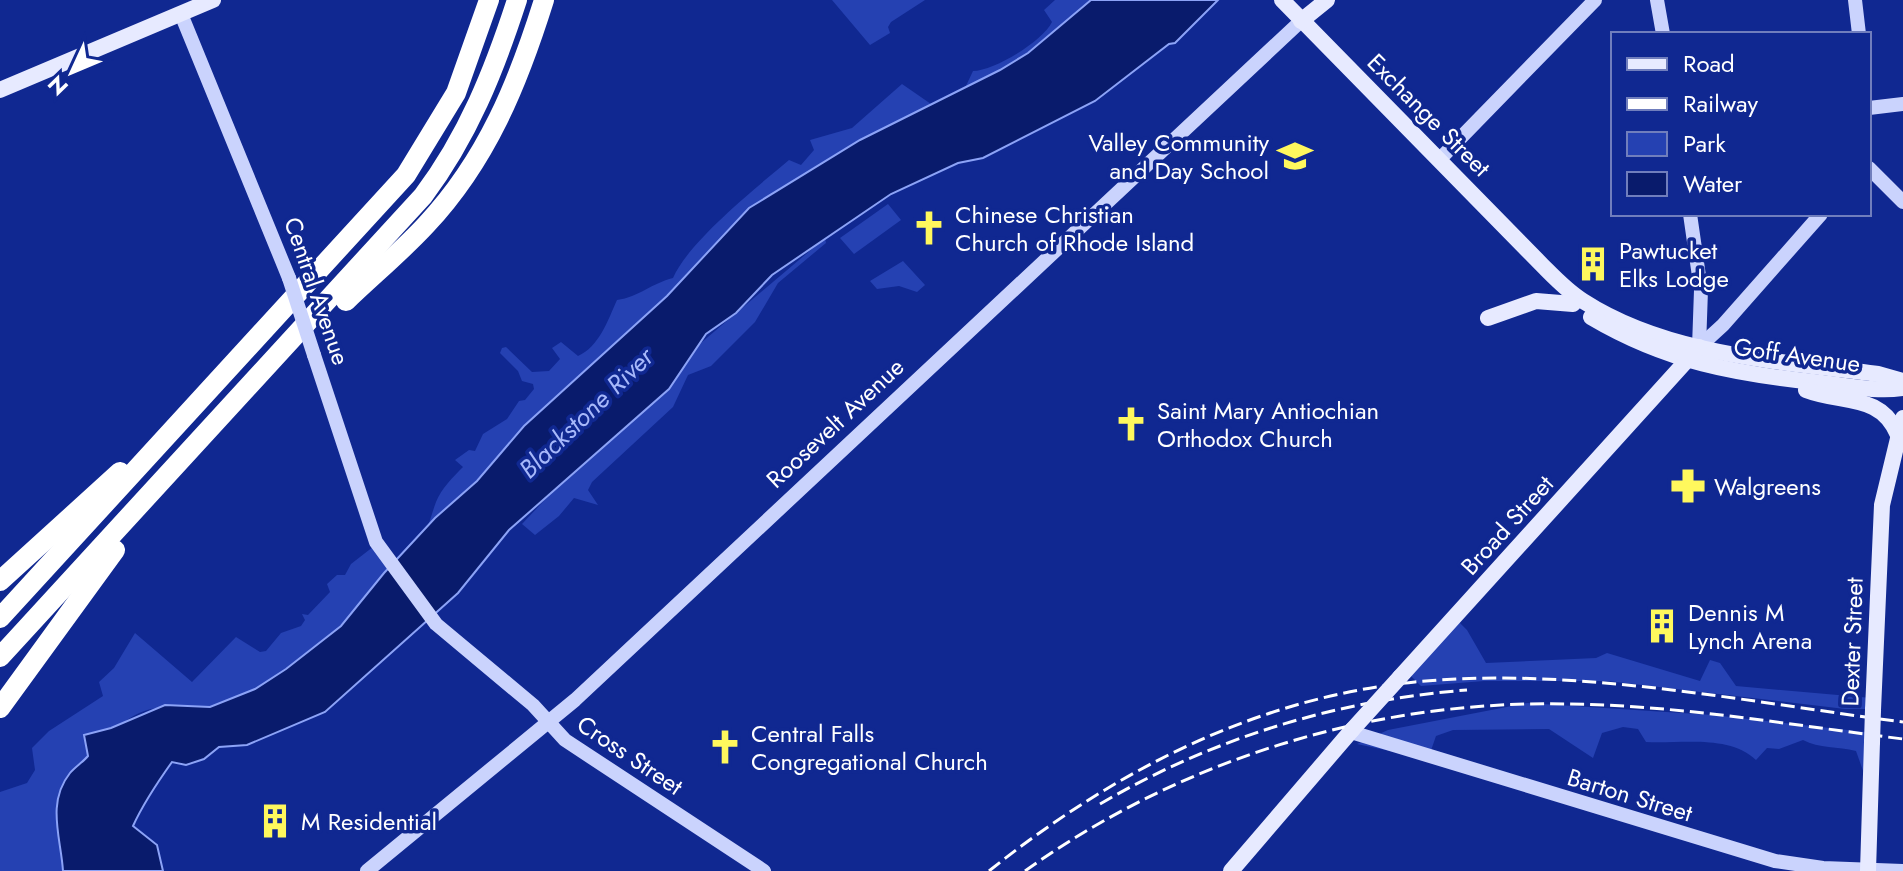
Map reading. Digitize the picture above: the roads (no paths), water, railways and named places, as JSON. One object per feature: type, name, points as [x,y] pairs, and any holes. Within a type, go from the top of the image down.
[{"type":"highway","points":[[0,618],[382,203],[418,159],[456,93],[489,0]]},
{"type":"highway","points":[[0,657],[405,218],[445,166],[486,90],[517,0]]},
{"type":"highway","points":[[284,350],[329,317],[409,244],[455,190],[505,110],[544,0]]},
{"type":"highway","points":[[0,581],[115,475],[162,442]]},
{"type":"highway","points":[[0,708],[116,548],[144,501]]},
{"type":"main road","points":[[0,90],[178,7],[213,0]]},
{"type":"main road","name":"Exchange Street","points":[[1282,0],[1566,289],[1606,314],[1653,334],[1699,347]]},
{"type":"main road","name":"Roosevelt Avenue","points":[[367,871],[549,723],[1327,0]]},
{"type":"main road","points":[[1439,160],[1595,0]]},
{"type":"main road","points":[[1657,0],[1663,32]]},
{"type":"main road","points":[[1855,0],[1859,32]]},
{"type":"main road","name":"Central Avenue","points":[[178,7],[289,278],[373,534],[389,563],[413,595]]},
{"type":"main road","points":[[1871,108],[1903,104]]},
{"type":"main road","points":[[1871,170],[1903,202]]},
{"type":"main road","points":[[1690,216],[1701,301],[1699,347]]},
{"type":"main road","name":"Broad Street","points":[[1231,871],[1400,677],[1819,216]]},
{"type":"main road","name":"Exchange Street","points":[[1542,265],[1551,282],[1573,304],[1635,341],[1685,361]]},
{"type":"main road","points":[[1488,318],[1536,301],[1573,304]]},
{"type":"main road","points":[[1701,301],[1717,314],[1731,316]]},
{"type":"main road","name":"Goff Avenue","points":[[1699,347],[1878,374],[1903,381]]},
{"type":"main road","name":"Goff Avenue","points":[[1685,361],[1774,378],[1880,390],[1903,388]]},
{"type":"main road","points":[[1774,378],[1812,392],[1866,402],[1892,420],[1898,435]]},
{"type":"main road","name":"Dexter Street","points":[[1868,870],[1882,505],[1903,418]]},
{"type":"main road","name":"Cross Street","points":[[413,595],[436,624],[533,705],[565,740],[764,871]]},
{"type":"main road","name":"Barton Street","points":[[1352,731],[1761,857],[1810,867],[1903,871]]},
{"type":"water","name":"Blackstone River","points":[[1091,0],[1218,0],[1175,43],[1169,44],[1095,101],[983,158],[958,163],[891,194],[772,275],[736,313],[706,334],[669,389],[509,530],[458,593],[325,712],[247,745],[219,747],[204,759],[186,765],[172,762],[133,826],[157,845],[163,871],[63,871],[57,821],[58,796],[70,773],[88,756],[84,735],[111,728],[165,705],[210,707],[255,689],[286,669],[341,626],[384,573],[435,518],[477,481],[524,426],[667,296],[749,208],[860,140],[1028,53]]},
{"type":"railway","points":[[989,871],[1085,802],[1188,745],[1298,704],[1356,691],[1415,682],[1475,678],[1598,682],[1903,722]]},
{"type":"railway","points":[[1100,804],[1187,760],[1277,726],[1371,703],[1467,690]]},
{"type":"railway","points":[[1025,871],[1085,832],[1149,797],[1214,768],[1282,744],[1351,726],[1422,713],[1494,705],[1608,705],[1734,717],[1903,739]]},
{"type":"place","name":"Valley Community and Day School","points":[[1295,156]]},
{"type":"place","name":"Chinese Christian Church of Rhode Island","points":[[929,228]]},
{"type":"place","name":"Pawtucket Elks Lodge","points":[[1593,264]]},
{"type":"place","name":"Saint Mary Antiochian Orthodox Church","points":[[1131,424]]},
{"type":"place","name":"Walgreens","points":[[1688,486]]},
{"type":"place","name":"Dennis M Lynch Arena","points":[[1662,626]]},
{"type":"place","name":"Central Falls Congregational Church","points":[[725,747]]},
{"type":"place","name":"M Residential","points":[[275,821]]}]
